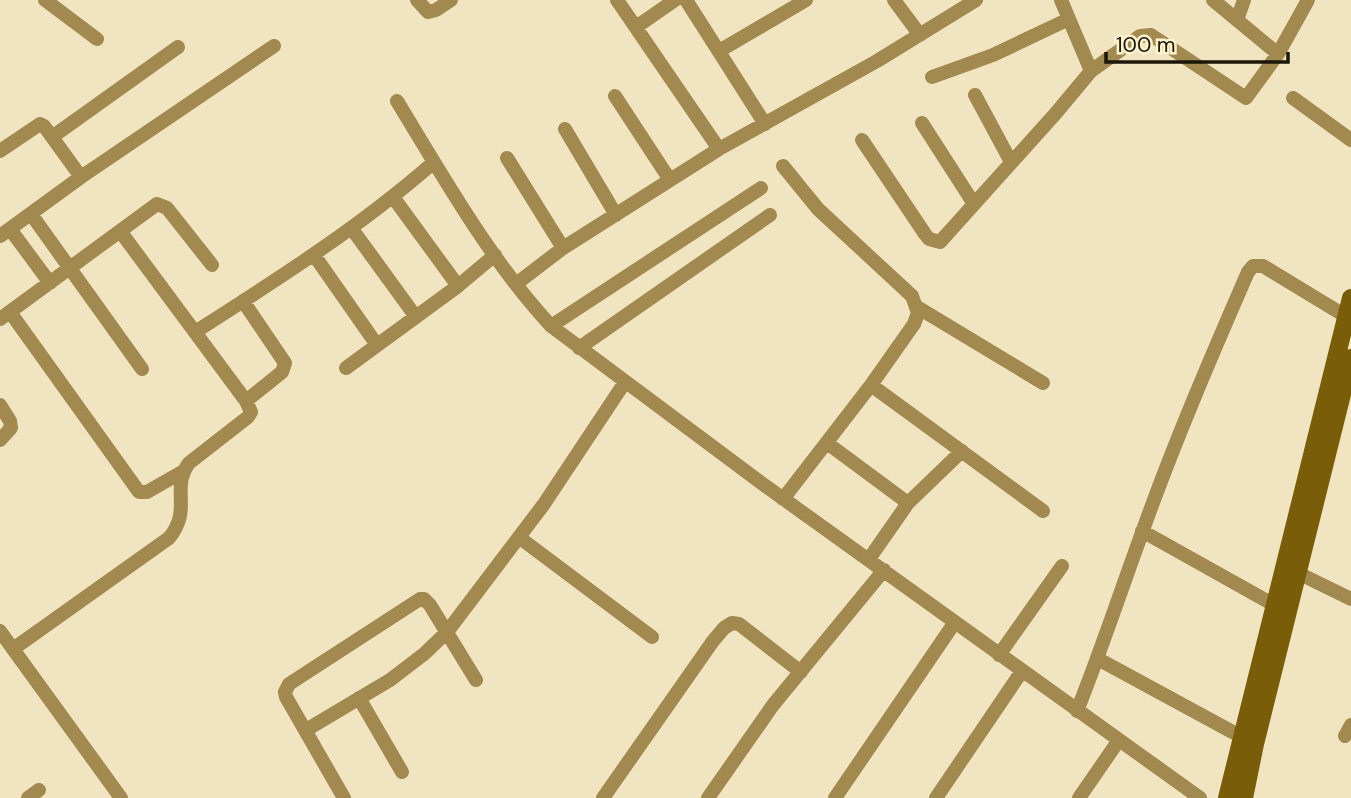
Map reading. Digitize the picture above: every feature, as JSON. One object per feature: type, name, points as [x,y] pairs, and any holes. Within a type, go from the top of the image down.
[{"type":"main road","points":[[1244,798],[1248,740],[1274,605],[1351,298]]},
{"type":"main road","points":[[1227,798],[1248,740],[1298,573],[1349,378],[1351,358]]},
{"type":"street","points":[[45,0],[97,39]]},
{"type":"street","points":[[417,0],[428,12],[451,0]]},
{"type":"street","points":[[617,0],[719,149]]},
{"type":"street","points":[[686,0],[765,124]]},
{"type":"street","points":[[719,51],[806,0]]},
{"type":"street","points":[[894,0],[920,34]]},
{"type":"street","points":[[516,284],[563,248],[719,149],[920,34],[957,4],[976,0]]},
{"type":"street","points":[[1061,0],[1091,71]]},
{"type":"street","points":[[1213,0],[1278,54]]},
{"type":"street","points":[[1237,20],[1244,0]]},
{"type":"street","points":[[862,139],[929,239],[935,242],[944,238],[1091,71],[1145,33],[1246,98],[1278,54],[1308,0]]},
{"type":"street","points":[[636,27],[670,1]]},
{"type":"street","points":[[932,77],[993,55],[1069,19]]},
{"type":"street","points":[[50,283],[5,233],[81,177],[274,46]]},
{"type":"street","points":[[52,138],[178,47]]},
{"type":"street","points":[[615,96],[670,180]]},
{"type":"street","points":[[975,96],[1011,162]]},
{"type":"street","points":[[1293,98],[1351,140]]},
{"type":"street","points":[[397,101],[495,255],[551,326],[783,499],[1200,798]]},
{"type":"street","points":[[922,123],[974,204]]},
{"type":"street","points":[[0,151],[38,124],[44,126],[81,177]]},
{"type":"street","points":[[565,129],[616,215]]},
{"type":"street","points":[[507,158],[563,248]]},
{"type":"street","points":[[195,332],[352,229],[434,162]]},
{"type":"street","points":[[783,166],[818,209],[912,296],[918,313],[914,324],[871,385],[783,499]]},
{"type":"street","points":[[551,326],[761,188]]},
{"type":"street","points":[[393,197],[458,286]]},
{"type":"street","points":[[120,231],[246,401],[251,412],[189,463],[182,472],[146,492],[139,492],[5,316],[71,267],[120,231],[157,204],[167,208],[212,265]]},
{"type":"street","points":[[31,214],[142,369]]},
{"type":"street","points":[[579,348],[770,215]]},
{"type":"street","points":[[352,229],[416,317]]},
{"type":"street","points":[[346,368],[458,286],[495,255]]},
{"type":"street","points":[[314,256],[377,345]]},
{"type":"street","points":[[1077,711],[1182,424],[1248,272],[1253,266],[1264,266],[1347,317]]},
{"type":"street","points":[[243,301],[285,363],[282,372],[246,401]]},
{"type":"street","points":[[917,307],[1044,383]]},
{"type":"street","points":[[306,730],[390,680],[447,632],[520,538],[625,382]]},
{"type":"street","points":[[871,385],[1043,511]]},
{"type":"street","points":[[0,405],[11,428],[0,440]]},
{"type":"street","points":[[827,443],[908,503]]},
{"type":"street","points":[[869,559],[908,503],[961,451]]},
{"type":"street","points":[[13,649],[169,538],[181,518],[182,472]]},
{"type":"street","points":[[1142,531],[1274,605]]},
{"type":"street","points":[[520,538],[652,637]]},
{"type":"street","points":[[999,654],[1062,566]]},
{"type":"street","points":[[708,798],[773,705],[884,570]]},
{"type":"street","points":[[1298,573],[1351,599]]},
{"type":"street","points":[[344,798],[286,697],[289,684],[420,599],[427,602],[476,680]]},
{"type":"street","points":[[835,798],[955,622]]},
{"type":"street","points":[[603,798],[724,628],[732,623],[739,624],[801,671]]},
{"type":"street","points":[[0,631],[121,798]]},
{"type":"street","points":[[1098,659],[1248,740]]},
{"type":"street","points":[[936,798],[1022,671]]},
{"type":"street","points":[[359,698],[402,772]]},
{"type":"street","points":[[1079,798],[1119,740]]}]
